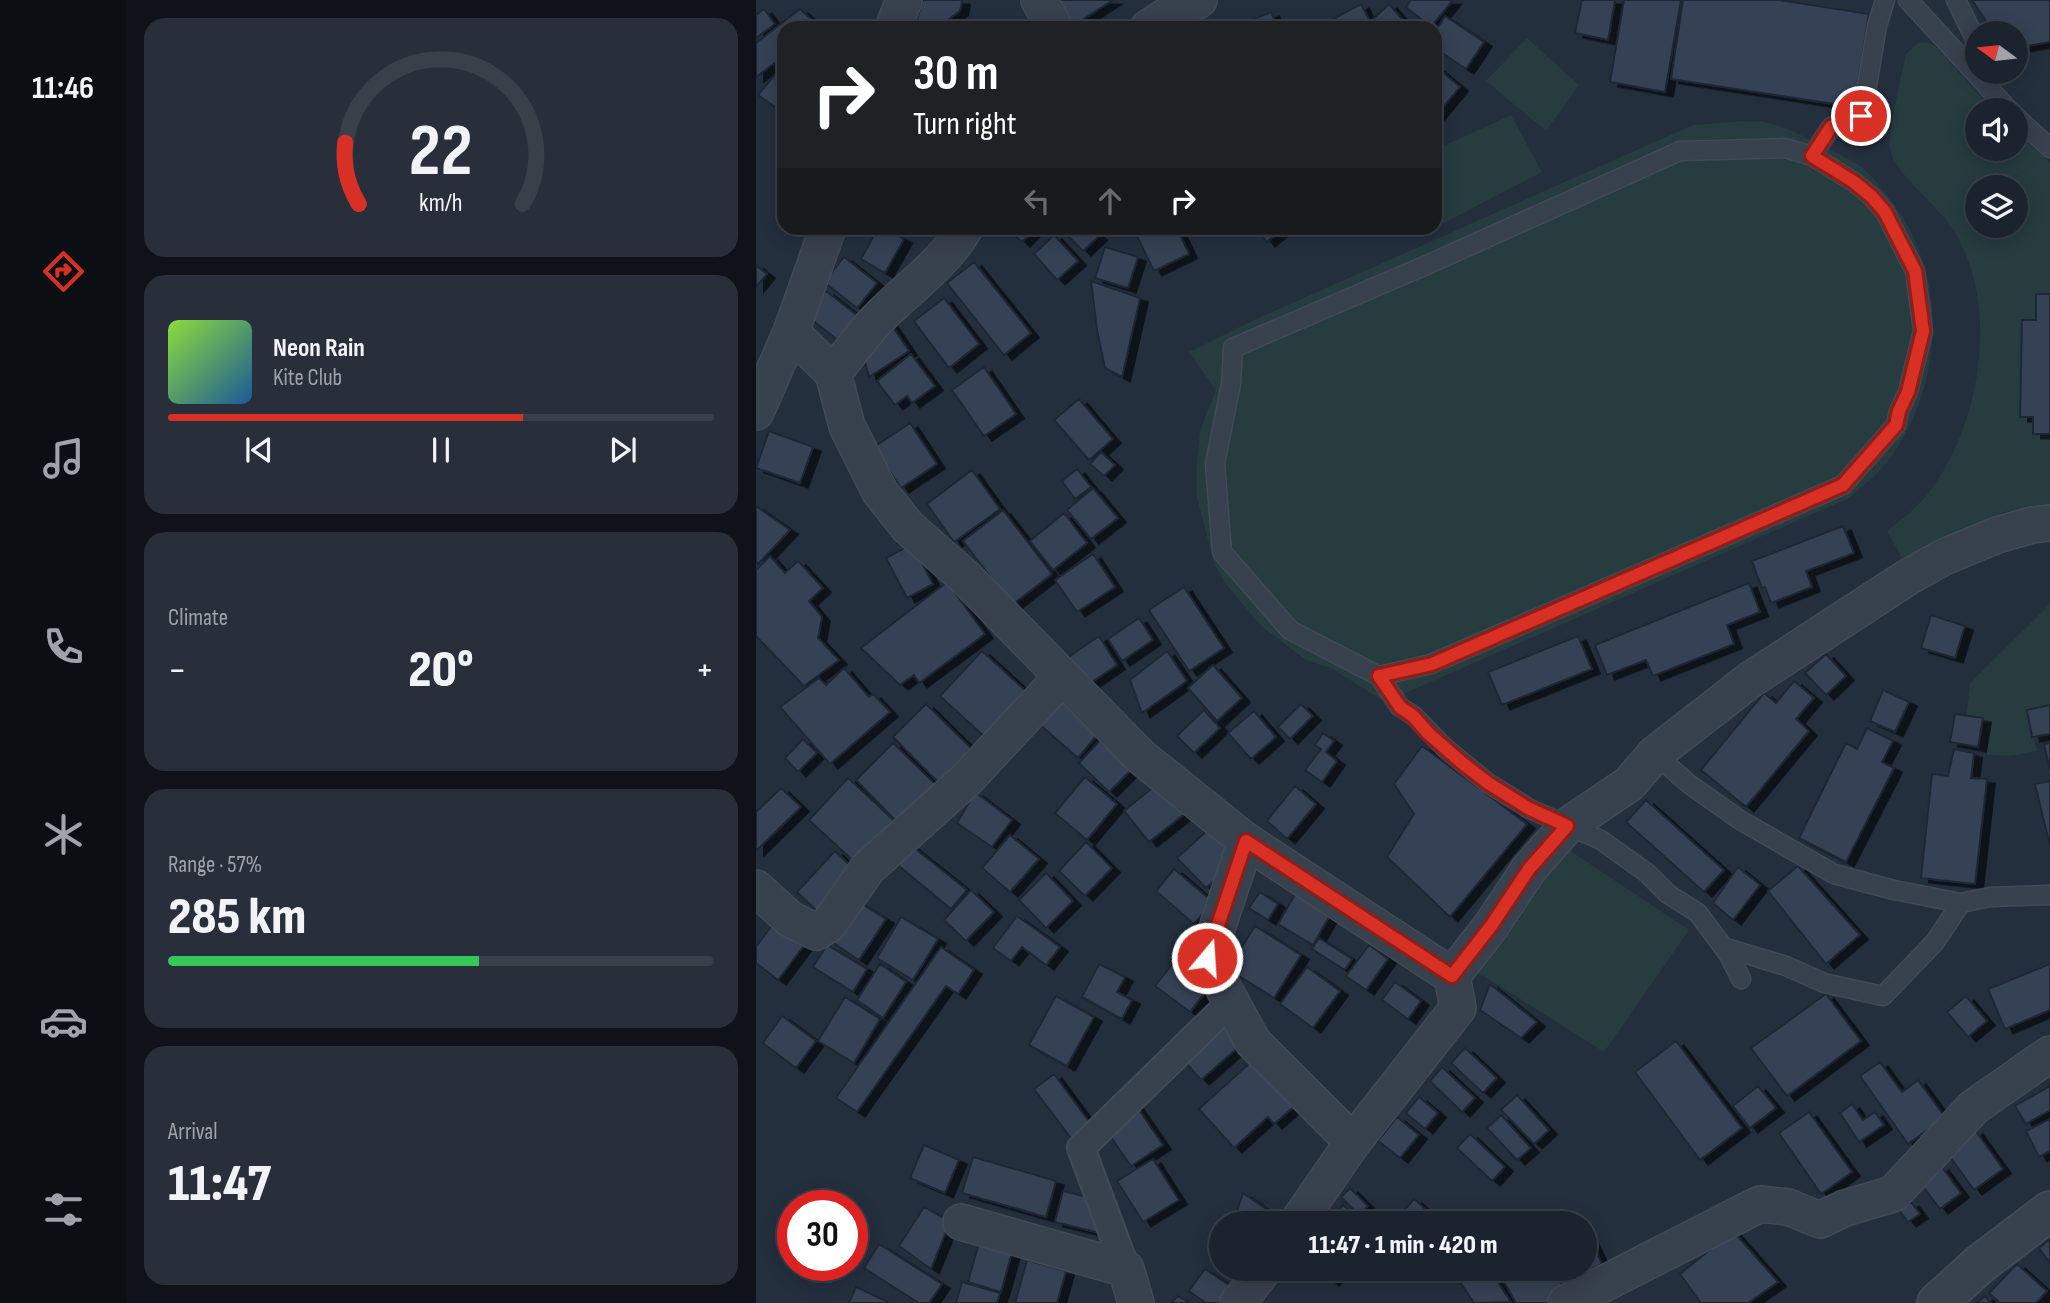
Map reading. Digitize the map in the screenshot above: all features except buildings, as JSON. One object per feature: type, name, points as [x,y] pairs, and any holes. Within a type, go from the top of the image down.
[{"type":"street","points":[[896,21],[904,0]]},
{"type":"street","points":[[1039,0],[1051,21]]},
{"type":"street","points":[[1159,21],[1179,8],[1199,0]]},
{"type":"street","points":[[756,412],[791,332],[826,235]]},
{"type":"street","points":[[834,373],[872,325],[925,277],[961,235]]},
{"type":"street","points":[[791,332],[834,373],[847,426],[880,492],[908,527],[967,578],[1140,756],[1246,841],[1452,976],[1458,1007],[1353,1142],[1305,1211]]},
{"type":"street","points":[[1452,976],[1491,926],[1529,869],[1567,826],[1629,784],[1655,754],[1750,680],[1920,570],[1989,538],[2050,523]]},
{"type":"street","points":[[756,888],[790,919],[816,932],[828,925],[868,867],[967,779],[1062,677]]},
{"type":"street","points":[[1246,841],[1207,958],[1253,1042],[1353,1142]]},
{"type":"street","points":[[1136,1303],[1081,1148],[1231,1002]]},
{"type":"street","points":[[1566,1303],[1760,1204],[1787,1207],[1820,1220],[1845,1208],[1894,1194],[1974,1107],[2050,1054]]},
{"type":"street","points":[[1937,1303],[1980,1264],[2050,1211]]},
{"type":"street","points":[[961,1222],[1126,1269]]},
{"type":"street","points":[[1238,1303],[1255,1281]]},
{"type":"lane","points":[[1812,156],[1831,127],[1861,116],[1877,26],[1885,0]]},
{"type":"lane","points":[[1908,0],[1998,98]]},
{"type":"lane","points":[[1956,0],[1966,21]]},
{"type":"lane","points":[[2028,128],[2050,148]]},
{"type":"lane","points":[[1379,676],[1432,664],[1843,485],[1896,425],[1908,392],[1923,331],[1915,271],[1885,212],[1871,196],[1812,156],[1785,148],[1680,151],[1429,264],[1233,348],[1231,384],[1215,464],[1222,552],[1290,630],[1379,676],[1400,707],[1488,783],[1528,808],[1601,840],[1647,873],[1668,894],[1698,913],[1723,947],[1741,979]]},
{"type":"lane","points":[[1655,754],[1689,784],[1740,820],[1834,874],[1894,890],[1961,903],[1990,897],[2050,895]]},
{"type":"lane","points":[[1723,947],[1786,966],[1824,983],[1883,996],[1936,942],[1961,903]]},
{"type":"green space","points":[[1527,38],[1579,85],[1546,131],[1486,81]]},
{"type":"green space","points":[[1926,42],[1935,46],[1965,79],[1965,84],[1969,84],[1982,98],[1965,98],[1965,161],[2028,161],[2028,143],[2050,163],[2050,294],[2036,294],[2036,320],[2022,320],[2020,416],[2033,417],[2033,434],[2050,434],[2050,506],[2004,512],[1951,535],[1904,562],[1887,531],[1923,500],[1950,459],[1973,395],[1979,361],[1980,326],[1977,292],[1968,260],[1954,231],[1899,168],[1890,148],[1893,116],[1906,54],[1918,43]]},
{"type":"green space","points":[[1511,115],[1542,172],[1442,224],[1442,147]]},
{"type":"green space","points":[[1759,122],[1782,127],[1860,166],[1892,202],[1910,230],[1930,291],[1933,323],[1931,356],[1913,419],[1897,448],[1881,469],[1849,498],[1385,702],[1331,668],[1306,660],[1261,626],[1226,584],[1215,566],[1197,498],[1200,431],[1216,390],[1189,352],[1252,321],[1693,125]]},
{"type":"green space","points":[[2050,604],[2050,716],[2030,722],[2037,751],[2010,756],[1987,755],[1989,724],[1966,721],[1970,683]]},
{"type":"green space","points":[[1557,842],[1689,930],[1604,1052],[1471,968]]},
{"type":"route","points":[[1207,958],[1246,841],[1452,976],[1491,926],[1529,869],[1567,826],[1528,808],[1461,762],[1400,707],[1379,676],[1432,664],[1843,485],[1896,425],[1908,392],[1923,331],[1915,271],[1885,212],[1871,196],[1812,156],[1831,127],[1861,116]]}]
